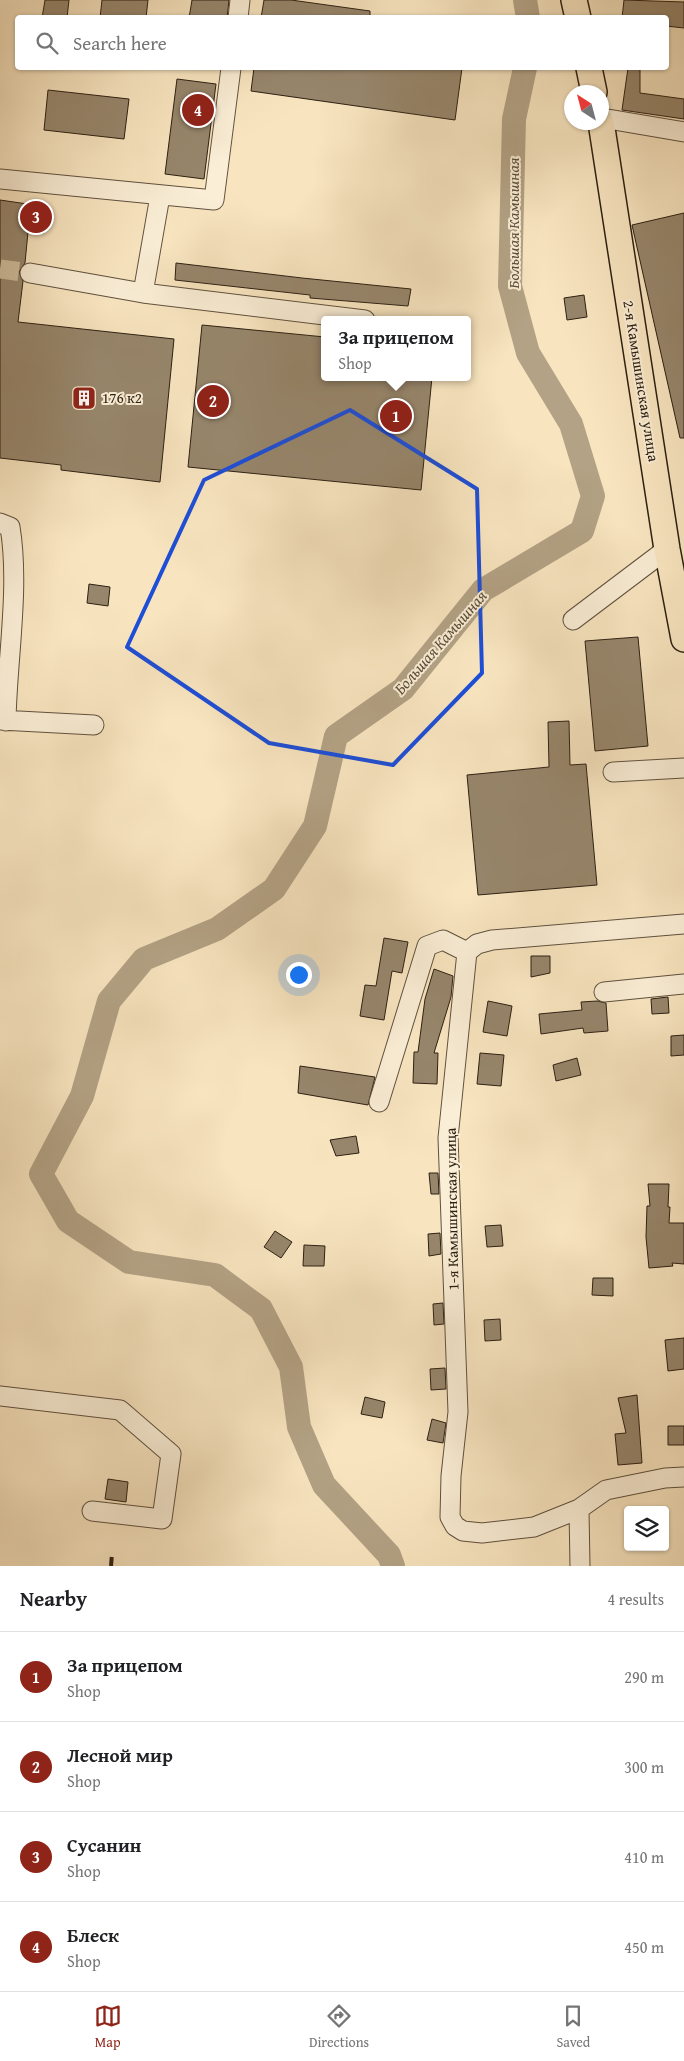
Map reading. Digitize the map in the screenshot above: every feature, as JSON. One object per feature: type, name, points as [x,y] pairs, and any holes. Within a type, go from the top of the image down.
[{"type":"main road","points":[[574,0],[577,15]]},
{"type":"main road","points":[[589,70],[593,85]]},
{"type":"main road","name":"2-я Камышинская улица","points":[[602,130],[667,549],[684,639]]},
{"type":"street","points":[[238,15],[240,0]]},
{"type":"street","points":[[0,179],[214,200],[232,70]]},
{"type":"street","points":[[609,119],[684,132]]},
{"type":"street","points":[[143,293],[160,196]]},
{"type":"street","points":[[30,273],[143,293],[332,316]]},
{"type":"street","points":[[0,523],[10,528],[12,539],[13,596],[3,721],[94,725]]},
{"type":"street","points":[[573,620],[667,549]]},
{"type":"street","points":[[614,772],[684,768]]},
{"type":"street","points":[[379,1102],[427,946],[443,940],[467,952],[477,944],[492,940],[684,924]]},
{"type":"street","name":"1-я Камышинская улица","points":[[467,952],[448,1138],[458,1412],[451,1476],[450,1517],[455,1526],[463,1531],[482,1533],[534,1527],[579,1509],[606,1490],[665,1478],[684,1477]]},
{"type":"street","points":[[604,992],[684,984]]},
{"type":"street","points":[[0,1396],[120,1410],[171,1454],[162,1519],[92,1511]]},
{"type":"street","points":[[579,1509],[580,1566]]},
{"type":"highlighted area","points":[[350,410],[477,489],[482,673],[393,765],[269,743],[127,647],[204,480]]},
{"type":"building","points":[[45,0],[69,0],[67,15],[42,15]]},
{"type":"building","points":[[102,0],[148,0],[146,15],[100,15]]},
{"type":"building","points":[[192,0],[229,0],[227,15],[190,15]]},
{"type":"building","points":[[264,0],[291,0],[370,11],[370,15],[262,15]]},
{"type":"building","points":[[624,0],[684,2],[684,28],[669,26],[669,15],[622,15]]},
{"type":"building","points":[[254,70],[462,70],[455,120],[251,91]]},
{"type":"building","points":[[628,70],[640,70],[640,93],[684,99],[684,119],[622,110]]},
{"type":"building","points":[[177,79],[216,84],[204,179],[165,174]]},
{"type":"building","points":[[48,90],[129,99],[124,139],[44,130]]},
{"type":"building","name":"176 к2","points":[[0,200],[48,207],[44,233],[28,232],[25,263],[19,272],[23,281],[18,322],[174,339],[160,482],[61,470],[61,465],[0,458]]},
{"type":"building","points":[[684,213],[684,438],[680,438],[632,225]]},
{"type":"building","points":[[176,263],[411,289],[408,306],[310,298],[310,295],[175,280]]},
{"type":"building","points":[[584,295],[587,317],[567,320],[564,298]]},
{"type":"building","points":[[202,325],[321,337],[321,381],[432,381],[421,490],[188,467]]},
{"type":"building","points":[[89,584],[110,587],[108,606],[87,603]]},
{"type":"building","points":[[638,637],[648,746],[595,751],[585,641]]},
{"type":"building","points":[[569,721],[570,765],[586,764],[597,885],[478,895],[467,775],[549,767],[548,722]]},
{"type":"building","points":[[384,938],[408,942],[402,973],[392,971],[384,1020],[360,1016],[365,985],[376,986]]},
{"type":"building","points":[[531,956],[550,956],[550,973],[531,977]]},
{"type":"building","points":[[434,969],[453,976],[451,997],[434,1053],[438,1053],[437,1084],[413,1083],[414,1052],[418,1052],[425,999]]},
{"type":"building","points":[[668,997],[669,1013],[652,1014],[651,999]]},
{"type":"building","points":[[488,1001],[512,1006],[507,1036],[483,1032]]},
{"type":"building","points":[[597,1001],[606,1003],[608,1031],[584,1033],[583,1028],[541,1034],[539,1014],[582,1010],[581,1002]]},
{"type":"building","points":[[684,1035],[684,1055],[671,1056],[671,1036]]},
{"type":"building","points":[[480,1053],[504,1055],[501,1086],[477,1084]]},
{"type":"building","points":[[577,1058],[581,1075],[556,1081],[553,1065]]},
{"type":"building","points":[[300,1066],[375,1077],[368,1105],[298,1093]]},
{"type":"building","points":[[356,1136],[359,1153],[336,1156],[330,1140]]},
{"type":"building","points":[[429,1173],[438,1173],[439,1194],[431,1194]]},
{"type":"building","points":[[648,1184],[669,1184],[669,1223],[684,1223],[684,1264],[672,1263],[673,1266],[649,1268],[646,1237],[647,1206],[650,1206]]},
{"type":"building","points":[[501,1225],[503,1246],[487,1247],[485,1226]]},
{"type":"building","points":[[275,1231],[292,1242],[281,1258],[264,1247]]},
{"type":"building","points":[[440,1233],[441,1254],[429,1256],[428,1234]]},
{"type":"building","points":[[304,1245],[325,1246],[324,1266],[303,1266]]},
{"type":"building","points":[[593,1278],[613,1278],[613,1296],[592,1295]]},
{"type":"building","points":[[443,1303],[444,1324],[434,1325],[433,1304]]},
{"type":"building","points":[[500,1319],[501,1340],[485,1341],[484,1320]]},
{"type":"building","points":[[684,1338],[684,1369],[668,1371],[665,1340]]},
{"type":"building","points":[[445,1368],[446,1389],[431,1390],[430,1369]]},
{"type":"building","points":[[637,1395],[642,1463],[618,1465],[615,1434],[626,1433],[618,1398]]},
{"type":"building","points":[[365,1397],[385,1402],[382,1418],[361,1414]]},
{"type":"building","points":[[432,1419],[446,1423],[443,1443],[427,1440]]},
{"type":"building","points":[[668,1426],[684,1426],[684,1445],[668,1445]]},
{"type":"building","points":[[108,1479],[128,1482],[126,1502],[105,1499]]},
{"type":"waterway","name":"Большая Камышная","points":[[525,0],[528,15]]},
{"type":"waterway","name":"Большая Камышная","points":[[393,1566],[389,1555],[324,1485],[299,1427],[291,1367],[261,1309],[215,1275],[129,1262],[68,1221],[41,1174],[82,1096],[109,1001],[144,959],[217,929],[274,889],[315,826],[336,736],[403,689],[483,590],[582,531],[593,496],[571,424],[528,353],[510,286],[514,119],[525,70]]},
{"type":"tunnel","points":[[0,269],[30,273]]},
{"type":"railway","points":[[111,1566],[112,1554]]},
{"type":"place","name":"Блеск","points":[[198,110]]},
{"type":"place","name":"Сусанин","points":[[36,217]]},
{"type":"place","name":"176 к2","points":[[84,398]]},
{"type":"place","name":"Лесной мир","points":[[213,401]]},
{"type":"place","name":"За прицепом","points":[[396,416]]}]
